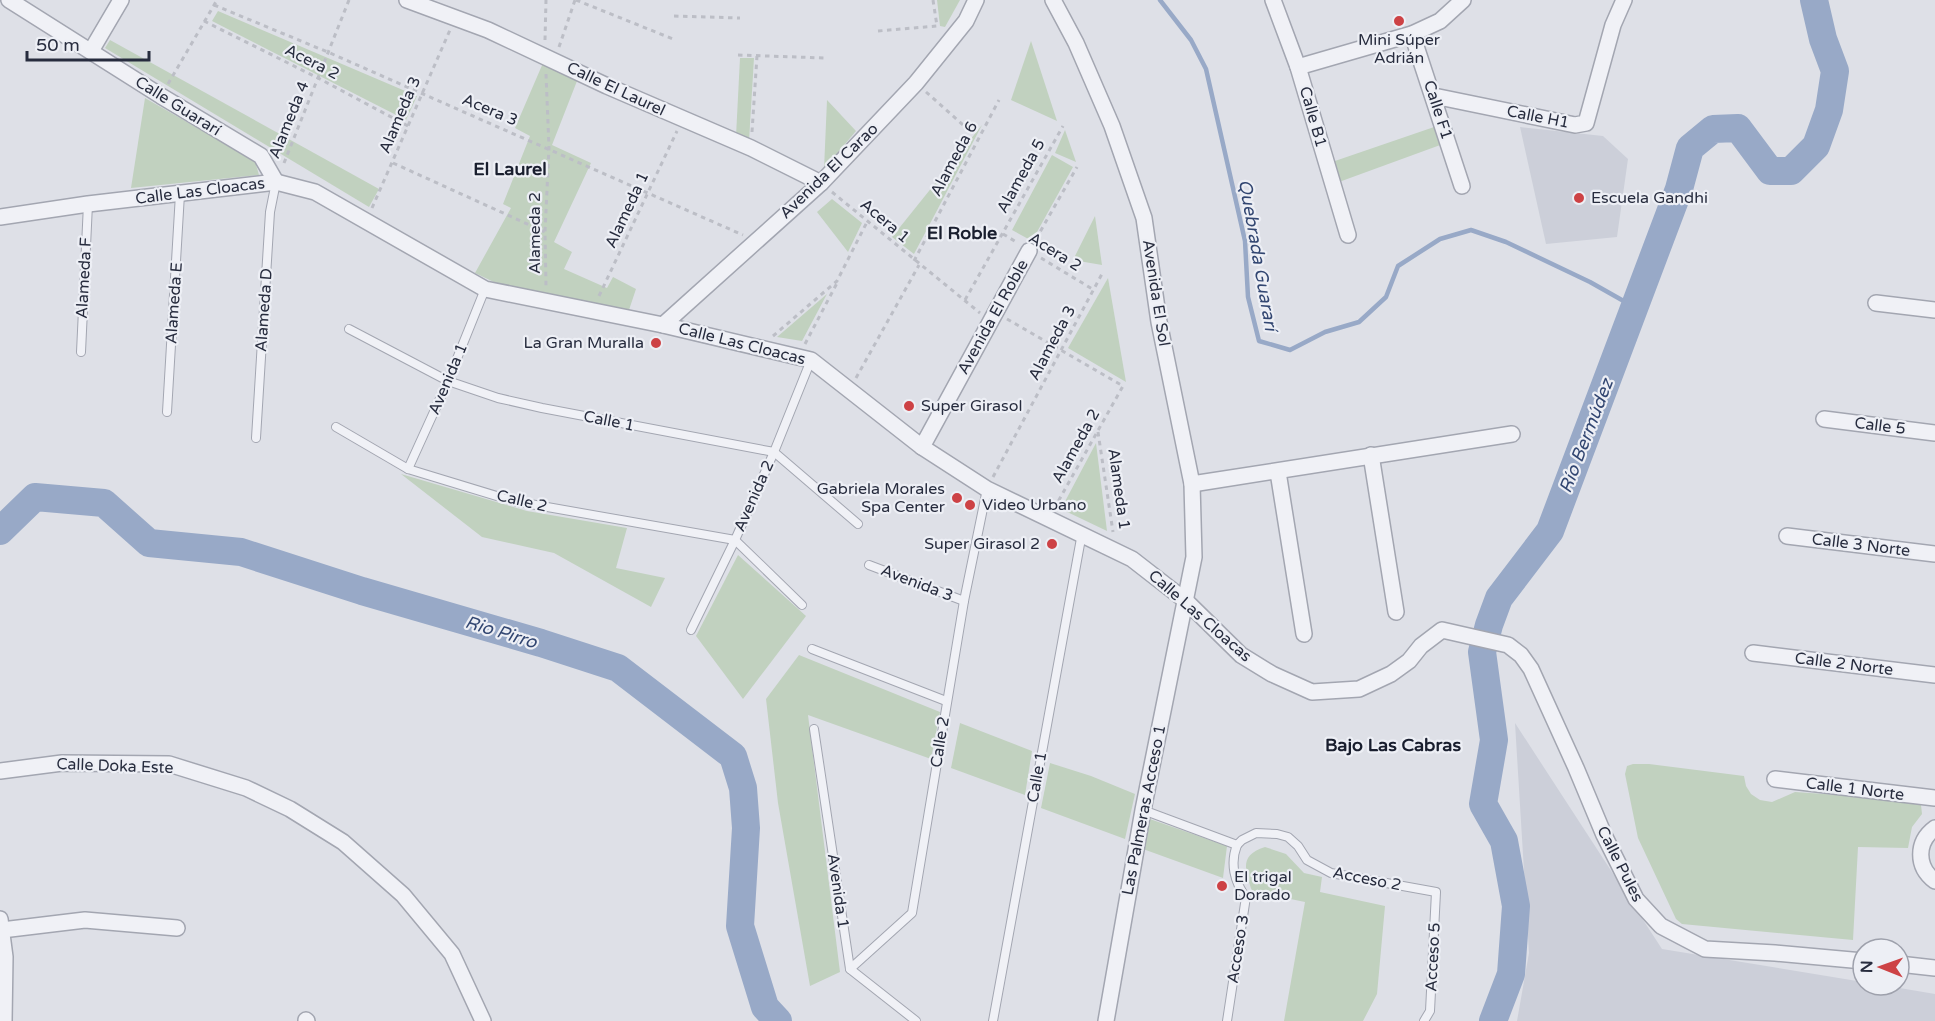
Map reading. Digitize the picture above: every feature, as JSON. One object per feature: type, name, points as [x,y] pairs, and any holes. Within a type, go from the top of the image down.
[{"type":"street","name":"Calle Guararí","points":[[9,0],[261,156],[276,182]]},
{"type":"street","points":[[91,51],[120,0]]},
{"type":"street","name":"Calle El Laurel","points":[[407,0],[488,30],[607,86],[751,148],[822,183]]},
{"type":"street","name":"Avenida El Carao","points":[[663,325],[822,183],[916,83],[966,21],[976,0]]},
{"type":"street","name":"Avenida El Sol","points":[[1053,0],[1076,43],[1112,126],[1143,218],[1159,322],[1192,484],[1194,557],[1186,601]]},
{"type":"street","name":"Calle B1","points":[[1273,0],[1298,67],[1348,235]]},
{"type":"street","points":[[1298,67],[1412,34],[1440,21],[1463,0]]},
{"type":"street","name":"Calle H1","points":[[1434,96],[1575,125],[1586,123],[1613,25],[1624,0]]},
{"type":"street","name":"Calle F1","points":[[1412,34],[1462,186]]},
{"type":"street","name":"Calle Las Cloacas","points":[[0,218],[88,204],[276,182],[315,192],[485,289],[663,325],[805,358],[922,447],[987,489],[1132,559],[1186,601],[1240,655],[1272,674],[1312,692],[1359,689],[1391,674],[1409,661],[1421,646],[1442,630],[1509,645]]},
{"type":"street","name":"Avenida El Roble","points":[[922,447],[1029,251]]},
{"type":"street","points":[[1876,303],[1935,310]]},
{"type":"street","name":"Calle 5","points":[[1824,420],[1935,433]]},
{"type":"street","points":[[1192,484],[1512,434]]},
{"type":"street","points":[[1371,455],[1396,612]]},
{"type":"street","points":[[1278,471],[1304,634]]},
{"type":"street","name":"Calle 3 Norte","points":[[1788,536],[1935,554]]},
{"type":"street","name":"Las Palmeras Acceso 1","points":[[1106,1021],[1143,810],[1186,601]]},
{"type":"street","name":"Calle Pules","points":[[1509,645],[1521,655],[1531,669],[1604,835],[1636,899],[1661,926],[1705,949],[1851,960]]},
{"type":"street","name":"Calle 2 Norte","points":[[1753,653],[1935,675]]},
{"type":"street","name":"Calle Doka Este","points":[[0,771],[62,763],[169,764],[246,788],[290,809],[343,842],[403,895],[452,954],[483,1021]]},
{"type":"street","name":"Calle 1 Norte","points":[[1775,779],[1935,798]]},
{"type":"street","points":[[1935,828],[1923,841],[1920,852],[1925,872],[1935,881]]},
{"type":"street","points":[[4,1021],[5,957],[1,924],[85,920],[177,928]]},
{"type":"street","points":[[1911,965],[1935,968]]},
{"type":"lane","name":"Alameda D","points":[[256,438],[270,212],[276,182]]},
{"type":"lane","name":"Alameda E","points":[[167,412],[180,194]]},
{"type":"lane","name":"Alameda F","points":[[81,352],[88,204]]},
{"type":"lane","name":"Avenida 1","points":[[408,469],[448,381],[485,289]]},
{"type":"lane","name":"Calle 1","points":[[349,329],[448,381],[498,398],[774,452],[858,524]]},
{"type":"lane","name":"Avenida 2","points":[[691,630],[735,540],[774,452],[805,358]]},
{"type":"lane","name":"Calle 2","points":[[336,427],[408,469],[513,501],[735,540]]},
{"type":"lane","name":"Calle 2","points":[[850,969],[912,914],[946,701],[987,489]]},
{"type":"lane","name":"Calle 1","points":[[993,1021],[1082,533]]},
{"type":"lane","points":[[735,540],[802,605]]},
{"type":"lane","name":"Avenida 3","points":[[869,565],[964,601]]},
{"type":"lane","points":[[812,649],[946,701]]},
{"type":"lane","name":"Avenida 1","points":[[814,729],[850,969]]},
{"type":"lane","points":[[1143,810],[1237,845]]},
{"type":"lane","name":"Acceso 2","points":[[1237,845],[1256,833],[1277,834],[1288,837],[1298,846],[1307,860],[1331,873],[1436,891]]},
{"type":"lane","name":"Acceso 3","points":[[1227,1021],[1246,897],[1240,890],[1234,872],[1237,845]]},
{"type":"lane","name":"Acceso 5","points":[[1424,1021],[1430,1011],[1436,891]]},
{"type":"lane","points":[[850,969],[916,1021]]},
{"type":"path","points":[[161,96],[217,0]]},
{"type":"path","name":"Alameda 4","points":[[276,182],[330,53],[349,0]]},
{"type":"path","points":[[545,56],[546,0]]},
{"type":"path","points":[[545,56],[559,48],[576,0],[673,39]]},
{"type":"path","points":[[878,31],[937,26],[933,0]]},
{"type":"path","name":"Acera 3","points":[[214,5],[423,93],[756,240]]},
{"type":"path","points":[[674,16],[740,18]]},
{"type":"path","name":"Alameda 3","points":[[366,221],[455,18]]},
{"type":"path","name":"Acera 2","points":[[204,21],[408,126]]},
{"type":"path","points":[[738,55],[825,57]]},
{"type":"path","name":"Alameda 2","points":[[545,56],[549,148],[545,232],[547,302]]},
{"type":"path","points":[[751,148],[757,56]]},
{"type":"path","points":[[916,83],[972,133]]},
{"type":"path","name":"Alameda 6","points":[[914,261],[999,100]]},
{"type":"path","name":"Alameda 1","points":[[592,311],[683,119]]},
{"type":"path","name":"Alameda 5","points":[[964,300],[1063,126]]},
{"type":"path","points":[[393,163],[545,232]]},
{"type":"path","points":[[1029,251],[1077,167]]},
{"type":"path","name":"Acera 1","points":[[822,183],[964,300],[1123,386]]},
{"type":"path","points":[[805,358],[837,282],[867,222]]},
{"type":"path","name":"Acera 2","points":[[1003,234],[1094,290]]},
{"type":"path","points":[[850,390],[919,265]]},
{"type":"path","name":"Alameda 3","points":[[987,489],[1103,272]]},
{"type":"path","points":[[759,348],[837,282]]},
{"type":"path","name":"Alameda 2","points":[[1049,518],[1123,386]]},
{"type":"path","name":"Alameda 1","points":[[1098,430],[1116,550]]},
{"type":"shaded area","name":"Escuela Gandhi","points":[[1520,127],[1603,136],[1628,159],[1617,237],[1546,244]]},
{"type":"shaded area","points":[[1515,723],[1662,949],[1851,980],[1851,997],[1911,997],[1911,990],[1935,994],[1935,1021],[1517,1021],[1529,953]]},
{"type":"green space","points":[[937,0],[960,0],[945,27],[940,26]]},
{"type":"green space","points":[[218,11],[417,96],[406,120],[212,21]]},
{"type":"green space","points":[[110,40],[379,189],[369,207],[105,48]]},
{"type":"green space","points":[[1031,41],[1057,121],[1011,100]]},
{"type":"green space","points":[[740,58],[754,58],[749,141],[736,136]]},
{"type":"green space","points":[[543,63],[577,81],[552,145],[591,163],[554,242],[572,252],[564,269],[607,288],[613,277],[636,289],[629,310],[498,284],[475,273],[511,208],[503,204],[530,136],[515,128]]},
{"type":"green space","points":[[145,98],[255,161],[259,175],[131,188]]},
{"type":"green space","points":[[827,100],[856,131],[824,169]]},
{"type":"green space","points":[[982,125],[914,254],[892,237]]},
{"type":"green space","points":[[1437,126],[1443,144],[1339,182],[1332,162]]},
{"type":"green space","points":[[1065,130],[1076,162],[1055,153]]},
{"type":"green space","points":[[1052,155],[1073,167],[1032,241],[1012,230]]},
{"type":"green space","points":[[832,199],[862,223],[848,252],[817,212]]},
{"type":"green space","points":[[1095,216],[1102,265],[1073,260]]},
{"type":"green space","points":[[1108,278],[1126,382],[1068,348]]},
{"type":"green space","points":[[827,294],[802,341],[777,337]]},
{"type":"green space","points":[[1096,443],[1107,531],[1061,509]]},
{"type":"green space","points":[[401,474],[527,511],[627,528],[616,568],[665,578],[651,607],[554,553],[482,537]]},
{"type":"green space","points":[[738,555],[806,616],[743,699],[696,636]]},
{"type":"green space","points":[[799,655],[940,712],[931,759],[808,715],[840,972],[810,986],[778,803],[766,699]]},
{"type":"green space","points":[[960,723],[1032,751],[1025,795],[951,768]]},
{"type":"green space","points":[[1050,763],[1091,776],[1135,794],[1125,839],[1041,808]]},
{"type":"green space","points":[[1649,764],[1744,776],[1751,794],[1760,800],[1772,802],[1795,792],[1913,800],[1921,805],[1922,814],[1912,827],[1908,848],[1858,847],[1853,937],[1851,940],[1682,924],[1676,919],[1638,838],[1625,774],[1627,766]]},
{"type":"green space","points":[[1147,818],[1227,846],[1223,878],[1143,849]]},
{"type":"green space","points":[[1265,847],[1286,854],[1304,873],[1322,877],[1320,892],[1385,906],[1377,994],[1363,1021],[1284,1021],[1305,902],[1252,891],[1246,864],[1251,854]]},
{"type":"waterway","name":"Quebrada Guararí","points":[[1160,0],[1191,40],[1206,69],[1245,241],[1248,297],[1259,341],[1290,350],[1325,332],[1359,322],[1386,297],[1398,266],[1440,239],[1471,230],[1506,242],[1590,282],[1636,308]]},
{"type":"waterway","name":"Río Bermúdez","points":[[1493,1021],[1511,974],[1516,906],[1504,841],[1483,804],[1494,740],[1482,652],[1489,625],[1499,598],[1550,531],[1679,189],[1690,148],[1713,129],[1738,128],[1770,171],[1791,171],[1816,146],[1829,110],[1835,71],[1823,39],[1814,0]]},
{"type":"waterway","name":"Rio Pirro","points":[[0,531],[35,497],[104,503],[149,543],[241,552],[618,668],[733,756],[743,788],[746,828],[740,926],[765,1007],[778,1021]]},
{"type":"place","name":"Mini Súper Adrián","points":[[1399,21]]},
{"type":"place","name":"Escuela Gandhi","points":[[1579,198]]},
{"type":"place","name":"La Gran Muralla","points":[[656,343]]},
{"type":"place","name":"Super Girasol","points":[[909,406]]},
{"type":"place","name":"Gabriela Morales Spa Center","points":[[957,498]]},
{"type":"place","name":"Video Urbano","points":[[970,505]]},
{"type":"place","name":"Super Girasol 2","points":[[1052,544]]},
{"type":"place","name":"El trigal Dorado","points":[[1222,886]]},
{"type":"district","name":"El Laurel","points":[[510,169]]},
{"type":"district","name":"El Roble","points":[[962,233]]},
{"type":"district","name":"Bajo Las Cabras","points":[[1393,745]]}]
